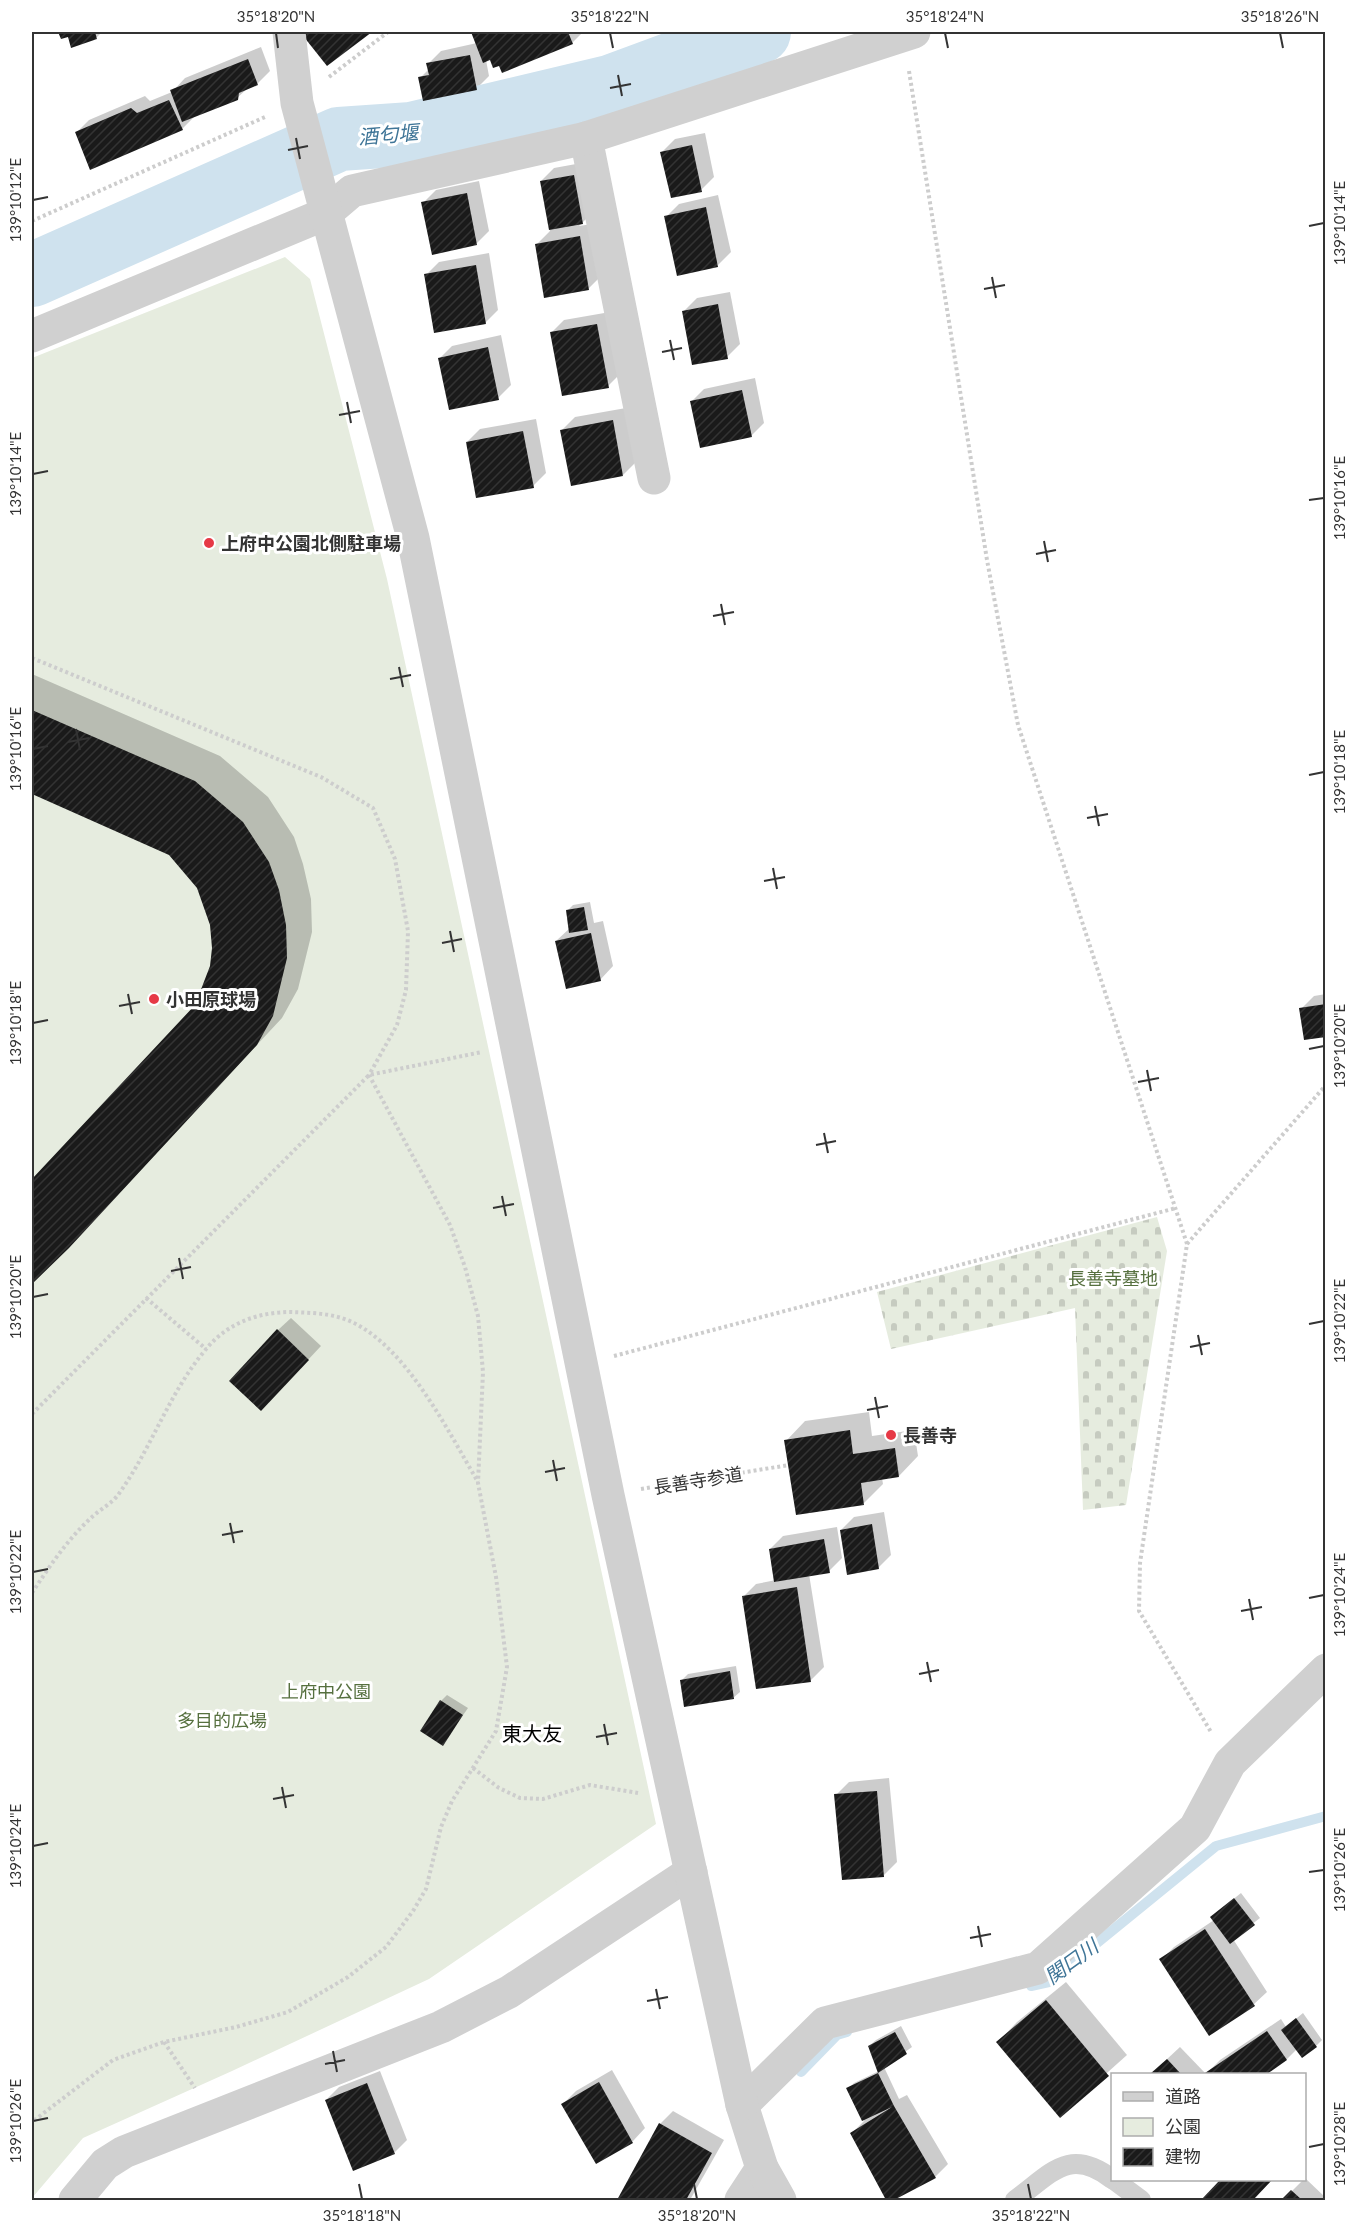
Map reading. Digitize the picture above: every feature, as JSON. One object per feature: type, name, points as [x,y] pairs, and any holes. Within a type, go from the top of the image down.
[{"type":"street","points":[[289,32],[297,103],[413,538],[608,1495],[742,2105],[762,2168],[780,2200]]},
{"type":"street","points":[[32,336],[326,214],[352,191],[586,138],[909,33]]},
{"type":"street","points":[[586,138],[654,478]]},
{"type":"street","points":[[742,2105],[825,2022],[1038,1968],[1195,1828],[1230,1764],[1326,1670]]},
{"type":"street","points":[[75,2200],[105,2164],[124,2152],[441,2027],[509,1992],[691,1872]]},
{"type":"street","points":[[741,2200],[762,2168]]},
{"type":"lane","points":[[1015,2200],[1059,2167],[1079,2162],[1100,2169],[1111,2177]]},
{"type":"lane","points":[[1116,2181],[1142,2200]]},
{"type":"path","points":[[32,221],[297,103],[388,32]]},
{"type":"path","points":[[909,33],[987,560],[1018,724],[1187,1244],[1140,1563],[1139,1611],[1230,1764]]},
{"type":"path","points":[[32,658],[321,777],[374,808],[395,859],[408,931],[406,990],[397,1025],[369,1075],[32,1414]]},
{"type":"path","points":[[369,1075],[517,1045]]},
{"type":"path","points":[[32,2122],[112,2060],[164,2042],[236,2027],[288,2012],[348,1977],[386,1947],[426,1889],[441,1827],[452,1801],[496,1731],[507,1667],[496,1577],[478,1483],[483,1372],[478,1316],[465,1267],[450,1225],[369,1075]]},
{"type":"path","points":[[1187,1244],[1326,1085]]},
{"type":"path","points":[[582,1364],[1176,1208]]},
{"type":"path","points":[[146,1298],[206,1349]]},
{"type":"path","points":[[32,1593],[59,1552],[90,1519],[116,1497],[139,1463],[178,1386],[206,1349],[222,1332],[251,1317],[282,1312],[322,1313],[354,1322],[387,1345],[415,1380],[478,1483]]},
{"type":"path","name":"長善寺参道","points":[[608,1495],[789,1465]]},
{"type":"path","points":[[473,1768],[499,1788],[520,1798],[543,1799],[590,1785],[615,1788],[676,1802]]},
{"type":"path","points":[[164,2042],[215,2117]]},
{"type":"green space","name":"上府中公園","points":[[285,257],[310,279],[387,579],[656,1824],[429,1979],[83,2138],[32,2198],[32,358]]},
{"type":"green space","name":"長善寺墓地","points":[[1157,1217],[1167,1251],[1126,1505],[1083,1510],[1075,1308],[891,1349],[877,1292]]},
{"type":"building","points":[[58,32],[95,32],[97,39],[71,48],[68,37],[61,39]]},
{"type":"building","points":[[300,32],[372,32],[327,66]]},
{"type":"building","points":[[471,32],[568,32],[573,44],[502,73],[499,66],[493,68],[490,60],[483,63]]},
{"type":"building","points":[[470,55],[477,90],[423,101],[418,77],[429,75],[426,63]]},
{"type":"building","points":[[248,59],[258,85],[239,93],[238,100],[182,122],[170,90]]},
{"type":"building","points":[[169,100],[183,130],[90,170],[75,132],[131,108],[137,113]]},
{"type":"building","points":[[692,145],[702,192],[671,198],[660,152]]},
{"type":"building","points":[[574,175],[583,224],[549,230],[540,181]]},
{"type":"building","points":[[467,193],[477,245],[432,255],[421,202]]},
{"type":"building","points":[[706,207],[718,267],[677,276],[664,216]]},
{"type":"building","points":[[580,236],[589,290],[544,298],[535,244]]},
{"type":"building","points":[[476,265],[486,324],[434,333],[424,274]]},
{"type":"building","points":[[718,304],[728,359],[692,365],[682,311]]},
{"type":"building","points":[[597,324],[609,388],[562,396],[550,332]]},
{"type":"building","points":[[488,347],[499,400],[449,410],[438,358]]},
{"type":"building","points":[[742,390],[752,437],[700,448],[690,401]]},
{"type":"building","points":[[613,420],[623,476],[571,486],[560,430]]},
{"type":"building","points":[[523,431],[534,488],[476,498],[466,442]]},
{"type":"building","points":[[32,710],[195,781],[243,822],[269,862],[279,890],[286,925],[287,958],[273,1016],[257,1045],[69,1248],[32,1284],[32,1179],[195,1005],[210,966],[212,948],[210,925],[197,888],[169,855],[32,794]]},
{"type":"building","points":[[584,907],[588,930],[569,933],[566,910]]},
{"type":"building","points":[[591,933],[601,981],[566,989],[555,941]]},
{"type":"building","points":[[1326,1004],[1326,1037],[1304,1040],[1299,1008]]},
{"type":"building","points":[[277,1329],[309,1360],[261,1411],[229,1381]]},
{"type":"building","name":"長善寺","points":[[850,1430],[853,1454],[895,1448],[899,1477],[861,1483],[864,1505],[796,1515],[784,1440]]},
{"type":"building","points":[[872,1524],[879,1569],[847,1575],[840,1530]]},
{"type":"building","points":[[824,1539],[830,1573],[774,1582],[769,1549]]},
{"type":"building","points":[[797,1587],[811,1682],[756,1689],[742,1596]]},
{"type":"building","points":[[730,1671],[734,1699],[684,1707],[680,1680]]},
{"type":"building","points":[[440,1700],[463,1715],[443,1746],[420,1731]]},
{"type":"building","points":[[877,1791],[884,1877],[842,1880],[834,1794]]},
{"type":"building","points":[[1234,1898],[1255,1925],[1230,1944],[1210,1917]]},
{"type":"building","points":[[1205,1929],[1255,2006],[1209,2036],[1159,1959]]},
{"type":"building","points":[[1046,2000],[1109,2076],[1060,2118],[996,2042]]},
{"type":"building","points":[[1296,2018],[1317,2047],[1302,2058],[1281,2030]]},
{"type":"building","points":[[1267,2031],[1287,2060],[1268,2073],[1205,2073]]},
{"type":"building","points":[[895,2032],[907,2054],[878,2073],[868,2046]]},
{"type":"building","points":[[1167,2059],[1180,2073],[1151,2073]]},
{"type":"building","points":[[878,2073],[894,2106],[936,2178],[894,2200],[886,2200],[850,2133],[892,2107],[862,2121],[846,2088]]},
{"type":"building","points":[[599,2082],[633,2143],[596,2164],[561,2104]]},
{"type":"building","points":[[367,2083],[395,2154],[353,2171],[325,2100]]},
{"type":"building","points":[[659,2123],[712,2153],[686,2200],[617,2200]]},
{"type":"building","points":[[1219,2181],[1271,2181],[1253,2200],[1201,2200]]},
{"type":"building","points":[[1291,2190],[1302,2200],[1281,2200]]},
{"type":"waterway","name":"酒匂堰","points":[[32,275],[339,139],[412,134],[610,87],[759,32]]},
{"type":"waterway","name":"関口川","points":[[1031,1986],[1049,1982],[1216,1846],[1326,1816]]},
{"type":"waterway","name":"関口川","points":[[801,2072],[837,2035],[847,2032]]},
{"type":"place","name":"上府中公園北側駐車場","points":[[209,543]]},
{"type":"place","name":"小田原球場","points":[[154,999]]},
{"type":"place","name":"長善寺","points":[[891,1435]]},
{"type":"district","name":"東大友","points":[[532,1733]]},
{"type":"park label","name":"多目的広場","points":[[222,1720]]}]
